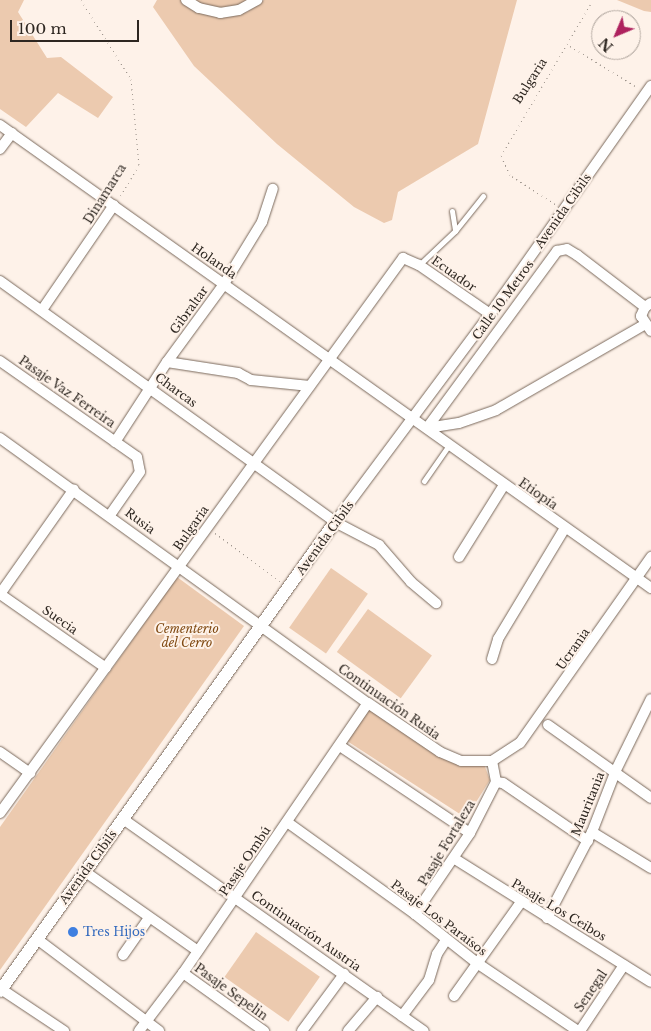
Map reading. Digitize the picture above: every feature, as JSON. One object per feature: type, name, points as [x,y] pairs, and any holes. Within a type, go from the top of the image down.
[{"type":"street","points":[[186,0],[199,8],[220,13],[239,10],[257,0]]},
{"type":"street","name":"Avenida Cibils","points":[[1,990],[84,871],[262,627],[335,522],[490,314],[649,89]]},
{"type":"street","name":"Holanda","points":[[0,125],[413,419]]},
{"type":"street","points":[[0,150],[12,134]]},
{"type":"street","name":"Gibraltar","points":[[115,442],[167,362],[224,284],[262,222],[273,188]]},
{"type":"street","name":"Dinamarca","points":[[42,310],[114,205]]},
{"type":"street","name":"Calle 10 Metros","points":[[427,428],[557,251],[567,249],[648,305]]},
{"type":"street","name":"Ecuador","points":[[403,258],[419,265],[490,314]]},
{"type":"street","name":"Bulgaria","points":[[0,813],[207,528],[252,462],[403,258]]},
{"type":"street","name":"Charcas","points":[[1,282],[335,522],[379,545],[411,582],[436,603]]},
{"type":"street","points":[[427,428],[459,423],[511,403],[648,328],[641,316],[648,305]]},
{"type":"street","points":[[167,362],[238,372],[251,380],[310,386]]},
{"type":"street","name":"Pasaje Vaz Ferreira","points":[[1,364],[137,457],[141,467],[110,515]]},
{"type":"street","name":"Etiopía","points":[[413,419],[504,486],[651,588]]},
{"type":"street","name":"Rusia","points":[[0,438],[74,489],[262,627]]},
{"type":"street","points":[[459,556],[504,486]]},
{"type":"street","points":[[0,594],[74,489]]},
{"type":"street","points":[[492,659],[498,639],[565,528]]},
{"type":"street","name":"Ucrania","points":[[511,750],[540,719],[651,558]]},
{"type":"street","name":"Suecia","points":[[0,594],[106,668]]},
{"type":"street","name":"Continuación Rusia","points":[[262,627],[368,703],[449,757],[472,763],[492,761],[511,750]]},
{"type":"street","name":"Mauritania","points":[[547,918],[590,836],[615,772],[651,699]]},
{"type":"street","name":"Pasaje Ombú","points":[[139,1031],[183,973],[368,703]]},
{"type":"street","points":[[548,725],[651,798]]},
{"type":"street","points":[[340,746],[470,833]]},
{"type":"street","points":[[0,752],[30,773]]},
{"type":"street","points":[[492,761],[496,782],[503,784],[590,836],[651,868]]},
{"type":"street","name":"Pasaje Fortaleza","points":[[415,914],[455,859],[496,782]]},
{"type":"street","name":"Continuación Austria","points":[[122,819],[236,897],[424,1031]]},
{"type":"street","name":"Pasaje Los Paraísos","points":[[287,822],[415,914],[477,963],[579,1031]]},
{"type":"street","name":"Pasaje Los Ceibos","points":[[455,859],[651,982]]},
{"type":"street","points":[[84,871],[198,951]]},
{"type":"street","points":[[454,996],[521,902]]},
{"type":"street","points":[[123,955],[149,918]]},
{"type":"street","points":[[37,939],[159,1031]]},
{"type":"street","points":[[402,1016],[429,980],[437,954],[446,940]]},
{"type":"street","name":"Senegal","points":[[579,1031],[624,965]]},
{"type":"street","name":"Pasaje Sepelin","points":[[183,973],[264,1031]]},
{"type":"street","points":[[302,1031],[344,974]]},
{"type":"street","points":[[1,990],[64,1031]]},
{"type":"street","points":[[348,1031],[377,997]]},
{"type":"lane","points":[[419,265],[455,231],[483,196]]},
{"type":"lane","points":[[452,211],[455,231]]},
{"type":"lane","points":[[424,481],[449,444]]},
{"type":"path","name":"Dinamarca","points":[[81,0],[131,79],[139,165],[114,205]]},
{"type":"path","name":"Bulgaria","points":[[564,210],[510,175],[501,156],[526,109],[569,45],[591,3]]},
{"type":"path","points":[[569,45],[649,89]]},
{"type":"path","points":[[207,528],[289,587]]},
{"type":"green space","points":[[0,0],[24,0],[18,12],[47,58],[61,57],[113,97],[98,118],[58,93],[26,127],[0,109]]},
{"type":"green space","points":[[157,0],[182,0],[228,17],[247,12],[264,0],[517,0],[478,144],[398,192],[392,220],[384,223],[354,207],[277,144],[194,66],[153,7]]},
{"type":"green space","points":[[192,0],[254,0],[242,6],[216,9]]},
{"type":"green space","points":[[617,0],[651,0],[651,12],[644,11]]},
{"type":"green space","points":[[331,568],[368,594],[326,654],[289,628]]},
{"type":"green space","name":"Cementerio del Cerro","points":[[177,577],[244,626],[0,970],[0,827]]},
{"type":"green space","points":[[368,609],[432,655],[401,698],[337,652]]},
{"type":"green space","points":[[366,706],[464,766],[484,764],[490,780],[466,818],[344,739]]},
{"type":"green space","points":[[256,932],[320,977],[288,1022],[224,977]]},
{"type":"place","name":"Tres Hijos","points":[[73,932]]}]
